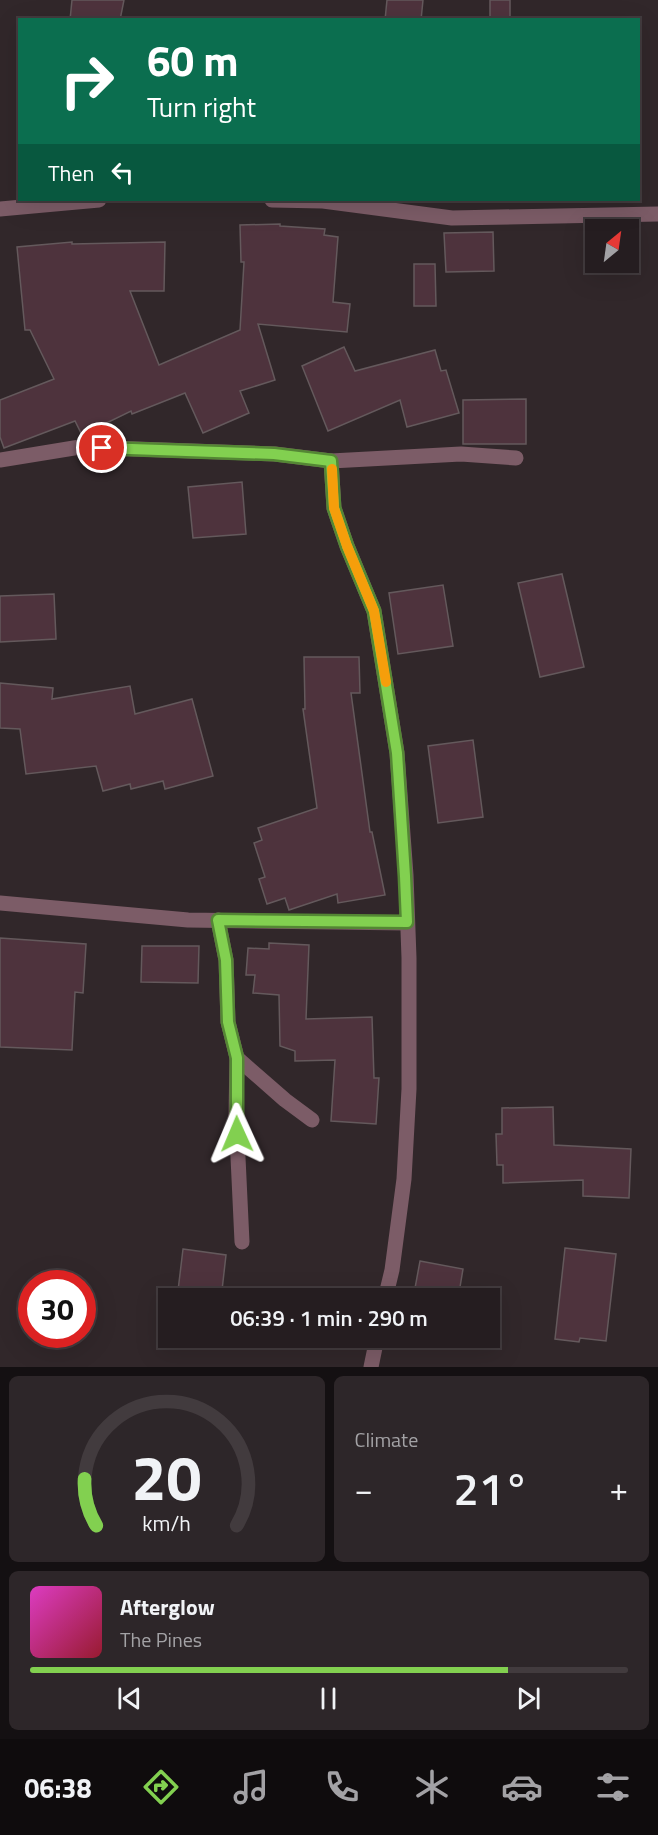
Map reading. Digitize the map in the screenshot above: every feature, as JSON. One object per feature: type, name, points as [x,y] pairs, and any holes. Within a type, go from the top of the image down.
[{"type":"street","points":[[0,209],[88,201]]},
{"type":"street","points":[[324,201],[452,218],[658,214]]},
{"type":"street","points":[[0,460],[80,447],[274,454],[331,461],[461,454],[516,458]]},
{"type":"street","points":[[331,461],[334,508],[374,611],[397,753],[409,958],[409,1100],[404,1179],[388,1288]]},
{"type":"street","points":[[0,903],[176,919],[407,922]]},
{"type":"street","points":[[218,920],[226,960],[228,1022],[237,1058],[237,1137],[242,1242]]},
{"type":"street","points":[[237,1058],[312,1120]]},
{"type":"street","points":[[371,1367],[375,1348]]},
{"type":"building","points":[[72,0],[124,0],[120,18],[70,18]]},
{"type":"building","points":[[387,0],[423,0],[421,18],[385,18]]},
{"type":"building","points":[[490,0],[510,0],[510,18],[490,18]]},
{"type":"building","points":[[280,224],[280,226],[325,229],[324,235],[338,237],[333,302],[350,304],[347,332],[258,324],[275,380],[240,391],[249,413],[203,433],[185,393],[132,414],[131,411],[82,435],[75,421],[4,448],[0,437],[0,400],[54,379],[30,330],[25,330],[17,247],[72,242],[72,244],[165,242],[164,291],[130,291],[159,365],[240,330],[244,262],[241,262],[240,225]]},
{"type":"building","points":[[493,232],[494,271],[446,272],[444,233]]},
{"type":"building","points":[[414,264],[435,264],[436,306],[414,306]]},
{"type":"building","points":[[344,347],[355,371],[435,350],[441,371],[446,370],[459,413],[407,427],[400,400],[328,431],[302,366]]},
{"type":"building","points":[[526,399],[526,444],[463,444],[463,400]]},
{"type":"building","points":[[242,482],[246,534],[193,538],[188,487]]},
{"type":"building","points":[[562,574],[584,667],[540,677],[518,583]]},
{"type":"building","points":[[443,585],[453,646],[398,654],[389,593]]},
{"type":"building","points":[[54,594],[56,639],[0,642],[0,596]]},
{"type":"building","points":[[304,657],[359,657],[360,693],[351,693],[370,832],[372,832],[385,895],[338,903],[337,894],[289,910],[285,898],[267,904],[259,879],[265,877],[254,843],[262,840],[258,828],[317,808],[303,709],[305,709]]},
{"type":"building","points":[[0,683],[53,688],[52,699],[130,686],[135,714],[192,699],[213,776],[165,789],[163,781],[131,789],[130,784],[103,791],[96,766],[26,774],[20,729],[0,728]]},
{"type":"building","points":[[473,740],[483,817],[438,823],[428,746]]},
{"type":"building","points":[[0,938],[86,944],[83,993],[75,992],[72,1050],[0,1047]]},
{"type":"building","points":[[269,943],[309,945],[306,1019],[372,1017],[374,1078],[379,1078],[376,1124],[331,1121],[335,1060],[295,1061],[295,1051],[280,1046],[279,995],[253,993],[255,975],[246,975],[248,948],[269,949]]},
{"type":"building","points":[[142,946],[199,946],[198,983],[141,982]]},
{"type":"building","points":[[553,1107],[554,1145],[631,1149],[629,1198],[583,1196],[583,1180],[503,1183],[503,1165],[497,1165],[496,1134],[502,1134],[502,1108]]},
{"type":"building","points":[[565,1248],[616,1254],[606,1341],[580,1338],[579,1342],[555,1339]]},
{"type":"building","points":[[183,1249],[226,1255],[222,1288],[178,1288]]},
{"type":"building","points":[[420,1261],[463,1269],[460,1288],[415,1288]]},
{"type":"slow traffic","points":[[332,469],[334,508],[374,611],[386,682]]},
{"type":"route","points":[[102,448],[274,454],[331,461],[334,508],[374,611],[397,753],[407,922],[218,920],[226,960],[228,1022],[237,1058],[237,1134]]}]
